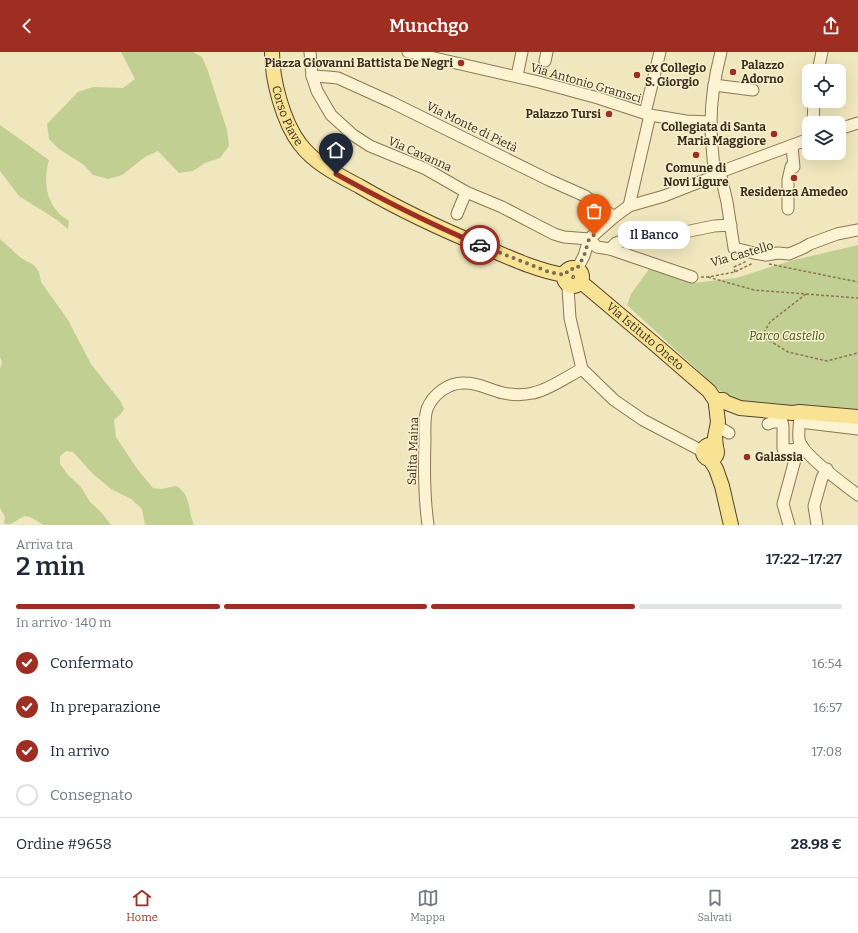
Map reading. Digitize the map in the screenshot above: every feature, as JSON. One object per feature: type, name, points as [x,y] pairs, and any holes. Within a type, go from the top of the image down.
[{"type":"main road","name":"Corso Piave","points":[[272,52],[275,82],[285,116],[299,143],[317,160],[336,174],[382,200],[449,232],[549,272],[573,278]]},
{"type":"main road","name":"Via Istituto Oneto","points":[[573,278],[657,346],[709,391],[715,400],[719,429],[722,486],[731,525]]},
{"type":"main road","points":[[719,429],[792,413],[800,417],[858,417]]},
{"type":"street","name":"Via Cavanna","points":[[310,52],[312,76],[317,92],[331,115],[353,136],[370,146],[426,169],[466,192],[502,207],[554,234],[564,237],[589,239]]},
{"type":"street","name":"Via Antonio Gramsci","points":[[408,52],[425,54],[517,76],[540,79],[647,114],[686,121],[711,122]]},
{"type":"street","points":[[517,76],[522,52]]},
{"type":"street","points":[[630,206],[660,52]]},
{"type":"street","points":[[610,249],[616,243],[626,239],[680,233],[714,226],[731,225],[727,202],[717,174],[711,122],[714,85],[721,52]]},
{"type":"street","points":[[819,64],[822,52]]},
{"type":"street","name":"Via Monte di Pietà","points":[[312,76],[338,78],[377,95],[549,180],[585,196],[614,217]]},
{"type":"street","points":[[714,85],[753,90]]},
{"type":"street","points":[[846,126],[858,122]]},
{"type":"street","points":[[719,429],[643,420],[614,400],[582,369],[570,318],[568,288],[584,256],[589,239],[614,217],[630,206],[664,196],[747,161],[802,142]]},
{"type":"street","points":[[788,209],[788,180],[791,167],[794,167],[792,146]]},
{"type":"street","points":[[457,214],[466,192]]},
{"type":"street","name":"Via Castello","points":[[731,225],[734,248],[760,254],[789,254],[817,241],[837,234],[858,230]]},
{"type":"street","points":[[589,239],[597,247],[610,249],[692,277]]},
{"type":"street","name":"Salita Maina","points":[[428,525],[424,499],[425,424],[427,409],[440,391],[451,384],[464,382],[480,385],[503,393],[522,395],[535,393],[582,369]]},
{"type":"street","points":[[858,429],[800,417],[799,441],[802,446],[809,454],[858,496]]},
{"type":"street","points":[[768,424],[773,422],[782,422],[784,426],[783,449],[792,450],[802,446]]},
{"type":"street","points":[[789,525],[783,504],[796,456],[802,446]]},
{"type":"street","points":[[817,525],[814,506],[826,469]]},
{"type":"path","points":[[735,272],[734,267],[747,261],[747,259]]},
{"type":"path","name":"Via Castello","points":[[692,277],[708,277],[735,272],[755,262]]},
{"type":"path","points":[[763,263],[858,282]]},
{"type":"path","points":[[708,277],[754,290],[858,298]]},
{"type":"path","points":[[806,294],[770,322],[762,336],[788,352],[827,360],[858,354]]},
{"type":"green space","points":[[121,52],[193,52],[202,57],[227,130],[229,146],[220,158],[205,163],[193,171],[179,173],[158,151],[145,157],[122,175],[108,179],[93,175],[84,165],[59,149],[49,139],[47,124],[78,92],[93,87],[123,88],[135,79]]},
{"type":"green space","points":[[0,125],[49,160],[46,173],[48,193],[50,200],[57,211],[69,221],[68,229],[57,220],[19,196],[0,171]]},
{"type":"green space","points":[[0,239],[21,258],[34,265],[39,272],[41,282],[68,320],[91,364],[121,402],[124,409],[114,420],[116,437],[138,470],[153,488],[161,489],[176,486],[181,490],[187,498],[194,525],[145,525],[142,509],[131,499],[111,489],[93,474],[73,452],[66,451],[60,456],[60,464],[69,476],[81,487],[90,502],[101,512],[111,525],[44,525],[30,517],[24,516],[11,524],[4,524],[5,517],[0,508],[0,369],[2,362],[0,357]]},
{"type":"green space","name":"Parco Castello","points":[[858,245],[858,411],[756,404],[740,402],[728,398],[627,305],[631,294],[649,269],[694,283],[736,278],[790,261]]},
{"type":"tunnel","points":[[541,77],[545,61]]},
{"type":"way so far","points":[[480,245],[549,272],[565,275],[569,269],[577,269],[584,256],[589,239],[594,235]]},
{"type":"place","name":"Piazza Giovanni Battista De Negri","points":[[461,63]]},
{"type":"place","name":"Palazzo Adorno","points":[[733,72]]},
{"type":"place","name":"ex Collegio S. Giorgio","points":[[637,75]]},
{"type":"place","name":"Palazzo Tursi","points":[[609,114]]},
{"type":"place","name":"Collegiata di Santa Maria Maggiore","points":[[774,134]]},
{"type":"place","name":"Comune di Novi Ligure","points":[[696,155]]},
{"type":"place","name":"Residenza Amedeo","points":[[794,178]]},
{"type":"place","name":"Il Banco","points":[[594,235]]},
{"type":"place","name":"Galassia","points":[[747,457]]},
{"type":"route","points":[[336,174],[382,200],[480,245]]}]
